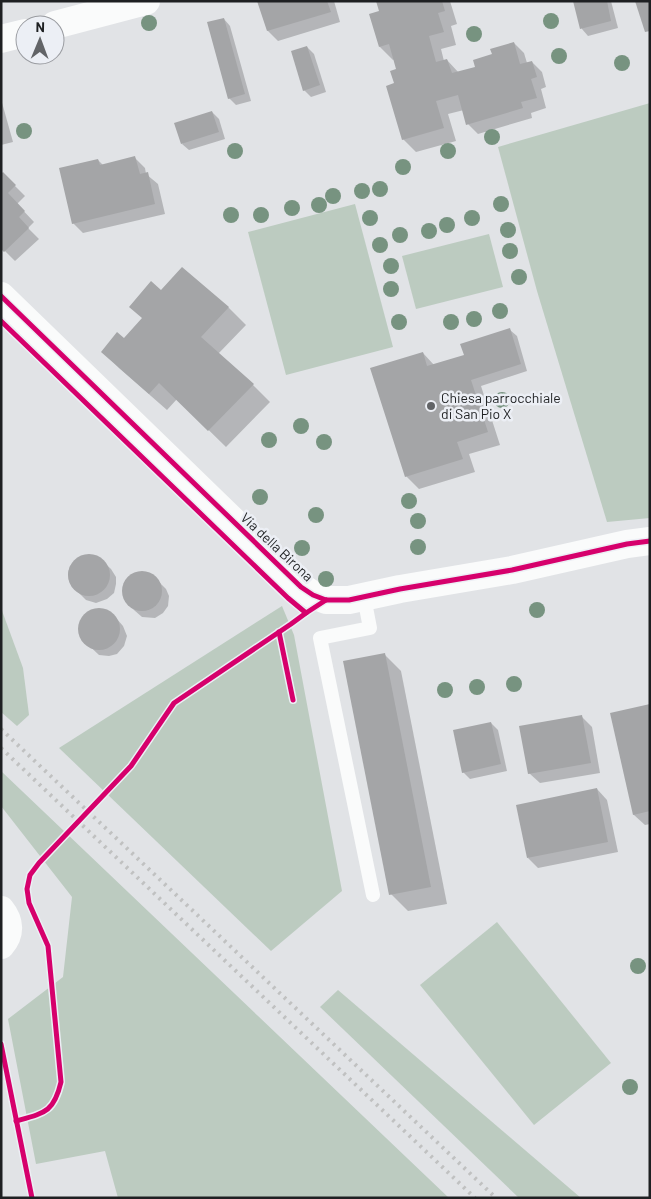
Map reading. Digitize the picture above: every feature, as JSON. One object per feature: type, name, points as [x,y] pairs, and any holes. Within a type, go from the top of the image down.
[{"type":"street","points":[[65,22],[146,1]]},
{"type":"street","points":[[1,39],[15,36]]},
{"type":"street","name":"Via della Birona","points":[[1,296],[301,587],[313,595],[326,600],[364,598],[400,589],[512,570],[627,544],[650,541]]},
{"type":"street","points":[[1,910],[7,918],[9,926],[8,935],[1,945]]},
{"type":"lane","points":[[364,598],[370,628],[320,638],[373,895]]},
{"type":"green space","points":[[650,103],[650,518],[607,522],[537,291],[498,147]]},
{"type":"green space","points":[[355,204],[393,347],[286,375],[248,232]]},
{"type":"green space","points":[[489,234],[503,287],[416,309],[402,256]]},
{"type":"green space","points":[[282,606],[294,635],[342,891],[271,951],[59,748]]},
{"type":"green space","points":[[1,608],[23,668],[29,715],[17,726],[1,712]]},
{"type":"green space","points":[[1,771],[449,1198],[118,1198],[105,1151],[36,1164],[8,1019],[63,977],[72,897],[1,806]]},
{"type":"green space","points":[[497,922],[611,1063],[534,1125],[420,985]]},
{"type":"green space","points":[[338,990],[581,1198],[519,1198],[320,1007]]},
{"type":"building","points":[[257,1],[327,1],[331,12],[267,31]]},
{"type":"building","points":[[376,1],[442,1],[445,11],[438,13],[444,32],[429,36],[436,62],[447,59],[452,73],[475,67],[473,60],[492,54],[490,49],[514,42],[520,64],[532,61],[537,77],[531,79],[537,98],[521,102],[523,108],[466,125],[458,95],[436,101],[444,128],[402,140],[386,86],[394,83],[390,71],[396,69],[389,44],[379,47],[369,14],[379,11]]},
{"type":"building","points":[[573,1],[607,1],[611,21],[580,29]]},
{"type":"building","points":[[635,1],[650,1],[650,31],[645,32]]},
{"type":"building","points":[[224,18],[245,94],[228,99],[207,22]]},
{"type":"building","points":[[307,46],[320,85],[303,91],[291,51]]},
{"type":"building","points":[[212,111],[219,132],[181,144],[174,123]]},
{"type":"building","points":[[135,156],[140,174],[148,172],[155,204],[72,224],[59,168],[98,159],[100,165]]},
{"type":"building","points":[[3,172],[16,185],[8,193],[25,211],[19,217],[29,228],[4,252],[1,249],[1,174]]},
{"type":"building","points":[[182,267],[229,307],[201,337],[254,384],[208,431],[159,383],[149,394],[101,352],[117,332],[124,338],[142,318],[129,307],[151,281],[161,290]]},
{"type":"building","name":"Chiesa parrocchiale di San Pio X","points":[[510,328],[521,364],[471,380],[488,432],[457,442],[463,459],[405,477],[370,368],[423,352],[427,366],[464,355],[460,344]]},
{"type":"building","points":[[93,554],[101,557],[107,563],[110,575],[107,587],[101,593],[85,596],[77,593],[71,587],[68,571],[71,563],[77,557]]},
{"type":"building","points":[[138,571],[146,571],[153,574],[159,580],[162,591],[159,602],[153,608],[146,611],[138,611],[131,608],[125,602],[122,595],[122,587],[125,580],[131,574]]},
{"type":"building","points":[[99,608],[114,614],[120,629],[114,644],[99,650],[84,644],[78,629],[84,614]]},
{"type":"building","points":[[385,653],[431,887],[389,895],[343,661]]},
{"type":"building","points":[[650,704],[650,811],[633,815],[610,713]]},
{"type":"building","points":[[582,715],[591,763],[528,774],[519,726]]},
{"type":"building","points":[[491,722],[501,764],[462,773],[453,730]]},
{"type":"building","points":[[597,788],[608,842],[527,858],[516,805]]},
{"type":"railway","points":[[1,729],[496,1198]]},
{"type":"railway","points":[[1,748],[475,1198]]},
{"type":"cycle path","points":[[1,296],[301,587],[313,595],[326,600],[349,600],[400,589],[512,570],[627,544],[650,541]]},
{"type":"cycle path","points":[[1,321],[288,598],[306,613],[326,600]]},
{"type":"cycle path","points":[[16,1121],[47,1110],[55,1100],[61,1082],[48,946],[29,903],[27,889],[30,875],[39,863],[131,766],[174,703],[306,613]]},
{"type":"cycle path","points":[[279,632],[293,700]]},
{"type":"cycle path","points":[[1,1044],[32,1198]]},
{"type":"place","name":"Chiesa parrocchiale di San Pio X","points":[[431,406]]}]
